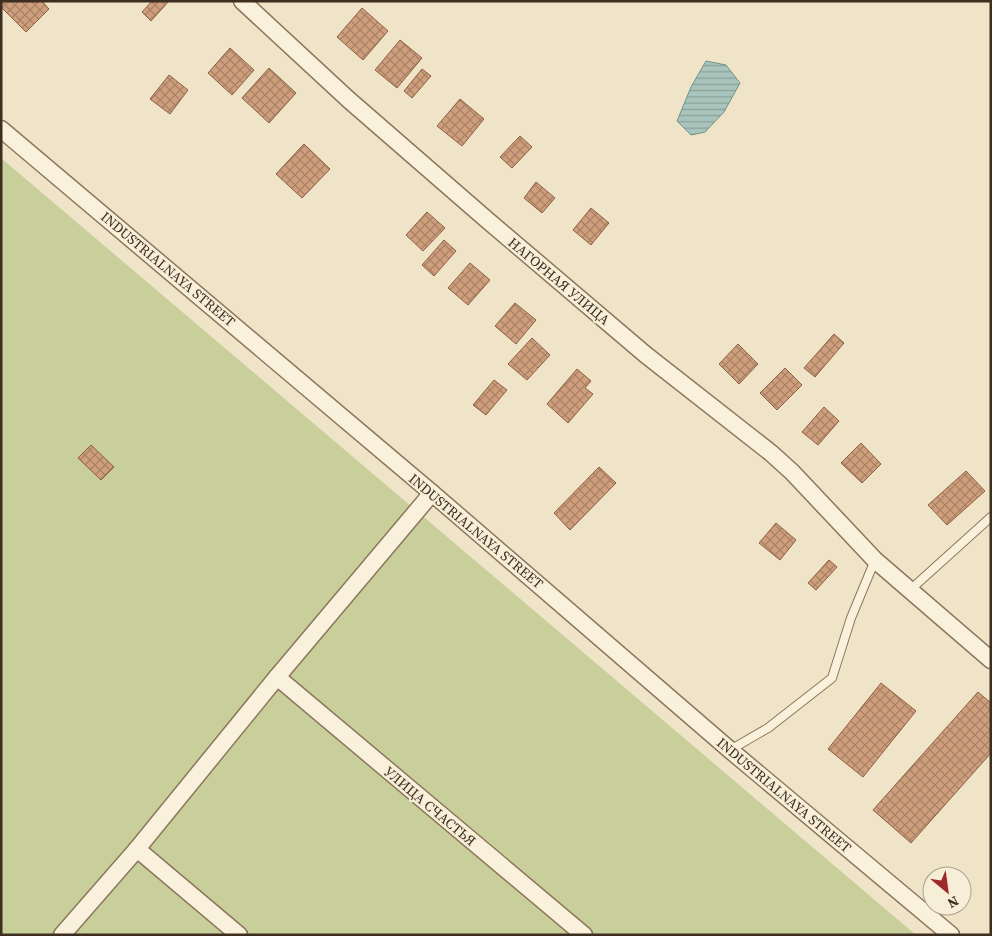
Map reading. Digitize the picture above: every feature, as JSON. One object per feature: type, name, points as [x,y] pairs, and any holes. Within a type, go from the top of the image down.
[{"type":"street","name":"НАГОРНАЯ УЛИЦА","points":[[242,1],[349,100],[486,219],[646,355],[772,453],[875,560],[991,660]]},
{"type":"street","name":"INDUSTRIALNAYA STREET","points":[[1,129],[432,493],[730,750],[951,935]]},
{"type":"street","points":[[62,935],[137,849],[277,677],[432,493]]},
{"type":"street","name":"УЛИЦА СЧАСТЬЯ","points":[[277,677],[584,935]]},
{"type":"street","points":[[137,849],[239,935]]},
{"type":"lane","points":[[910,590],[991,517]]},
{"type":"lane","points":[[730,750],[768,728],[832,678],[851,618],[875,560]]},
{"type":"green space","points":[[1,158],[916,935],[1,935]]},
{"type":"water","points":[[706,61],[726,65],[740,83],[724,112],[705,132],[691,135],[677,121],[691,87]]},
{"type":"building","points":[[1,1],[42,1],[49,9],[26,32],[1,7]]},
{"type":"building","points":[[152,1],[169,1],[151,21],[142,12]]},
{"type":"building","points":[[362,8],[388,31],[363,60],[337,37]]},
{"type":"building","points":[[400,40],[422,58],[397,88],[375,70]]},
{"type":"building","points":[[230,48],[254,70],[232,95],[208,73]]},
{"type":"building","points":[[269,68],[296,93],[269,123],[242,98]]},
{"type":"building","points":[[422,69],[431,76],[412,98],[404,91]]},
{"type":"building","points":[[169,75],[188,90],[170,114],[150,99]]},
{"type":"building","points":[[460,99],[484,119],[462,146],[437,126]]},
{"type":"building","points":[[520,136],[532,147],[512,168],[500,157]]},
{"type":"building","points":[[304,144],[330,169],[302,198],[276,174]]},
{"type":"building","points":[[536,182],[555,198],[542,213],[524,198]]},
{"type":"building","points":[[591,208],[609,223],[591,245],[573,230]]},
{"type":"building","points":[[427,212],[445,228],[423,251],[406,235]]},
{"type":"building","points":[[444,240],[456,251],[434,276],[422,265]]},
{"type":"building","points":[[470,263],[490,280],[468,305],[448,288]]},
{"type":"building","points":[[515,303],[536,320],[516,344],[495,326]]},
{"type":"building","points":[[834,334],[844,343],[815,377],[804,368]]},
{"type":"building","points":[[532,338],[550,355],[527,380],[508,364]]},
{"type":"building","points":[[738,344],[758,364],[739,384],[719,364]]},
{"type":"building","points":[[785,368],[802,385],[777,410],[760,393]]},
{"type":"building","points":[[577,369],[591,381],[585,388],[593,394],[568,423],[547,404]]},
{"type":"building","points":[[494,380],[507,390],[486,415],[473,405]]},
{"type":"building","points":[[824,407],[839,421],[818,445],[802,432]]},
{"type":"building","points":[[861,443],[881,464],[862,483],[841,463]]},
{"type":"building","points":[[91,445],[114,467],[101,480],[78,458]]},
{"type":"building","points":[[599,467],[616,483],[570,530],[554,513]]},
{"type":"building","points":[[966,471],[985,491],[947,525],[928,505]]},
{"type":"building","points":[[776,523],[796,540],[780,560],[759,543]]},
{"type":"building","points":[[829,560],[837,567],[816,590],[808,583]]},
{"type":"building","points":[[881,683],[916,711],[863,777],[828,749]]},
{"type":"building","points":[[978,692],[991,703],[991,753],[911,843],[873,810]]}]
